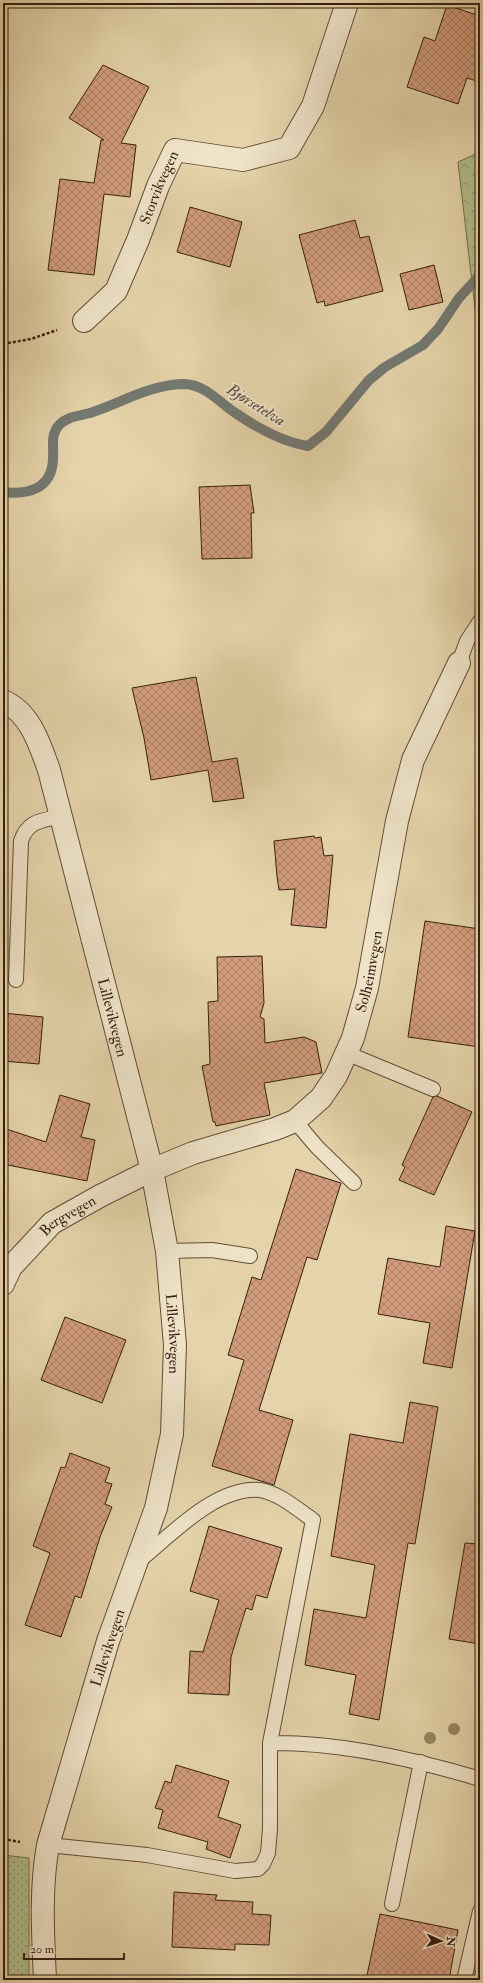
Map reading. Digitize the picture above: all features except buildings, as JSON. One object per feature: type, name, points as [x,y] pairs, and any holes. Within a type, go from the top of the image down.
[{"type":"street","name":"Storvikvegen","points":[[84,321],[116,291],[138,240],[158,186],[175,150],[243,160],[289,148],[313,106],[347,3]]},
{"type":"street","name":"Solheimvegen","points":[[152,1170],[193,1154],[275,1129],[295,1121],[321,1098],[336,1076],[353,1038],[367,988],[397,821],[413,760],[459,663]]},
{"type":"street","name":"Lillevikvegen","points":[[3,700],[20,712],[37,737],[49,770],[62,816],[152,1170],[167,1251],[175,1345],[172,1434],[156,1508],[138,1562],[108,1641],[48,1845],[44,1870],[42,1900],[45,1980]]},
{"type":"street","name":"Bergvegen","points":[[3,1284],[11,1267],[52,1223],[100,1196],[152,1170]]},
{"type":"lane","points":[[459,663],[474,641],[480,621]]},
{"type":"lane","points":[[16,980],[21,841],[24,833],[35,822],[62,816]]},
{"type":"lane","points":[[346,1053],[433,1089]]},
{"type":"lane","points":[[295,1121],[317,1147],[354,1183]]},
{"type":"lane","points":[[167,1251],[212,1250],[250,1256]]},
{"type":"lane","points":[[48,1845],[147,1855],[235,1871],[258,1869],[263,1864],[268,1853],[270,1829],[270,1743],[313,1520],[281,1498],[260,1490],[231,1493],[208,1504],[138,1562]]},
{"type":"lane","points":[[270,1743],[294,1743],[393,1756],[421,1762],[480,1779]]},
{"type":"lane","points":[[392,1904],[421,1762]]},
{"type":"lane","points":[[464,1980],[480,1911]]},
{"type":"path","points":[[3,344],[31,339],[84,321]]},
{"type":"green space","points":[[480,152],[480,351],[458,162]]},
{"type":"green space","points":[[3,1855],[29,1858],[29,1980],[3,1980]]},
{"type":"green space","points":[[4,1912],[7,1980],[3,1980]]},
{"type":"waterway","name":"Bjørsetelva","points":[[3,492],[12,493],[30,491],[43,483],[52,469],[54,433],[62,422],[70,418],[102,409],[136,395],[160,387],[172,385],[185,384],[200,388],[262,430],[280,438],[308,446],[326,432],[369,380],[385,367],[423,345],[438,329],[459,298],[480,275]]}]
